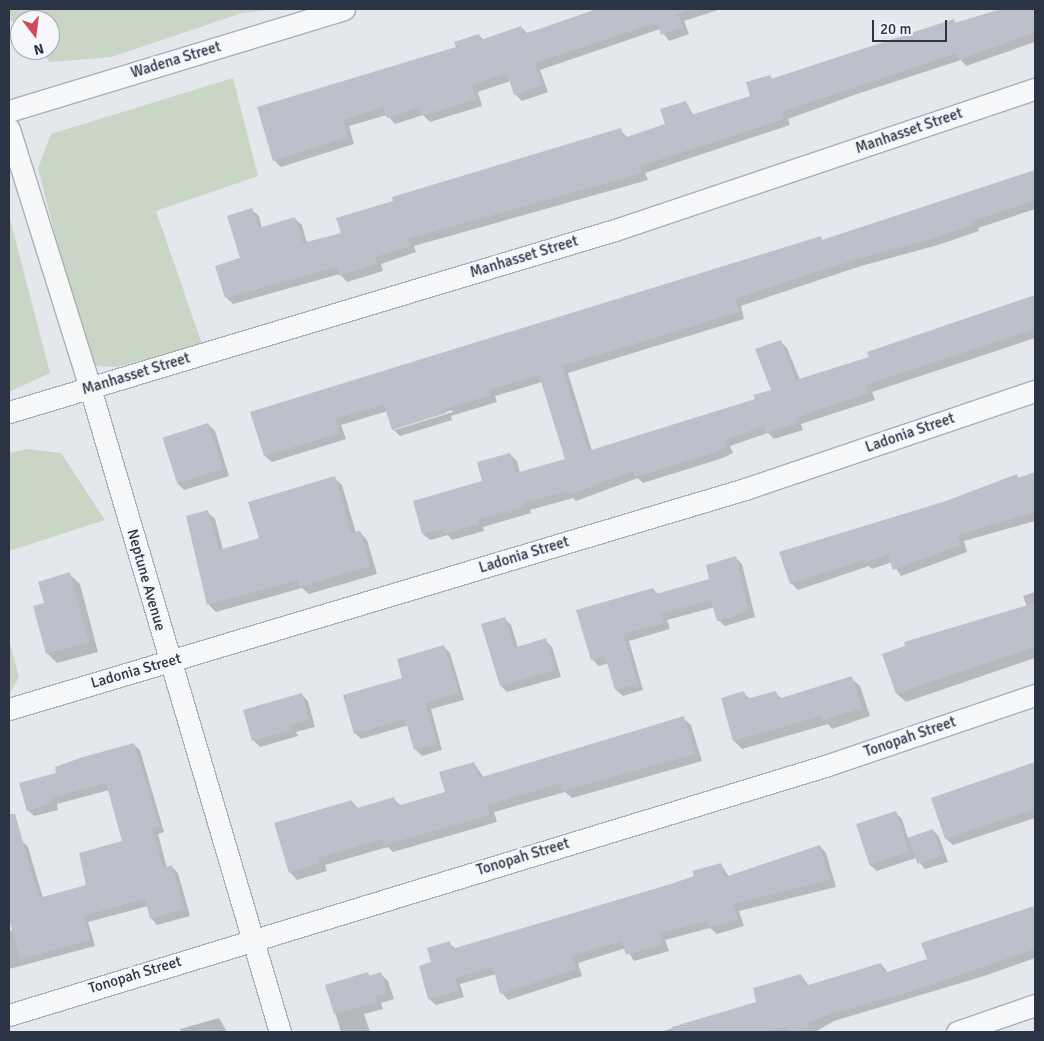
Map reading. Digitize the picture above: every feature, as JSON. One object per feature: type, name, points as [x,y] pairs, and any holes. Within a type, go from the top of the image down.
[{"type":"street","name":"Wadena Street","points":[[9,110],[344,9]]},
{"type":"street","name":"Manhasset Street","points":[[9,412],[615,230],[1035,89]]},
{"type":"street","name":"Neptune Avenue","points":[[9,129],[90,388],[280,1032]]},
{"type":"street","name":"Ladonia Street","points":[[9,709],[745,489],[1035,391]]},
{"type":"street","name":"Tonopah Street","points":[[9,1015],[252,939],[828,765],[1035,695]]},
{"type":"street","points":[[956,1032],[1035,1005]]},
{"type":"green space","points":[[9,9],[280,9],[242,13],[111,57],[50,62],[48,60],[60,60],[60,10],[10,10],[10,19]]},
{"type":"green space","points":[[233,78],[258,176],[156,211],[202,344],[117,367],[95,366],[74,310],[38,168],[51,134]]},
{"type":"green space","points":[[9,215],[50,373],[9,392]]},
{"type":"green space","points":[[27,449],[61,453],[105,520],[9,551],[9,453]]},
{"type":"green space","points":[[9,640],[19,677],[9,695]]},
{"type":"building","points":[[598,9],[686,9],[686,11],[678,14],[683,27],[661,35],[657,22],[534,63],[542,85],[514,95],[507,73],[472,85],[476,99],[422,116],[419,108],[387,118],[384,107],[343,120],[348,137],[273,161],[257,107],[456,47],[454,42],[479,34],[481,40],[521,26],[524,34]]},
{"type":"building","points":[[1001,9],[1035,9],[1035,32],[959,60],[956,53],[782,112],[784,119],[640,166],[642,173],[408,239],[410,246],[375,257],[377,264],[339,276],[337,267],[225,298],[215,266],[240,258],[227,216],[252,208],[259,228],[295,217],[303,243],[341,233],[336,218],[393,201],[392,197],[621,128],[624,138],[665,124],[660,109],[686,101],[691,115],[750,96],[746,82],[770,75],[771,79],[954,19],[955,23]]},
{"type":"building","points":[[1035,170],[1035,200],[972,221],[973,225],[931,239],[854,260],[735,299],[739,312],[562,366],[588,451],[755,399],[753,395],[771,390],[755,349],[781,340],[796,380],[869,357],[867,352],[1035,295],[1035,329],[866,385],[869,393],[796,418],[797,423],[766,433],[764,426],[725,440],[727,446],[716,452],[635,477],[633,471],[569,495],[568,491],[524,503],[525,507],[477,520],[479,524],[445,534],[443,529],[422,534],[413,501],[482,481],[477,462],[510,453],[516,473],[565,459],[539,375],[489,390],[491,395],[445,409],[446,413],[392,430],[384,404],[336,419],[340,433],[264,456],[250,412],[821,236],[822,240]]},
{"type":"building","points":[[208,423],[223,469],[177,483],[162,438]]},
{"type":"building","points":[[1035,472],[1035,512],[958,535],[961,545],[893,570],[888,555],[864,563],[863,560],[790,584],[779,552],[946,501],[1017,474],[1018,478]]},
{"type":"building","points":[[335,476],[351,533],[360,531],[370,566],[300,587],[298,580],[207,605],[186,516],[208,510],[219,550],[259,538],[248,502]]},
{"type":"building","points":[[736,556],[749,611],[717,621],[711,600],[661,614],[664,623],[623,634],[638,684],[615,690],[605,656],[591,660],[576,610],[653,588],[656,594],[709,579],[706,565]]},
{"type":"building","points":[[70,572],[89,642],[46,654],[33,606],[44,603],[38,582]]},
{"type":"building","points":[[1035,603],[1035,647],[896,694],[882,654],[905,646],[904,642]]},
{"type":"building","points":[[505,617],[514,648],[546,638],[555,670],[500,686],[481,624]]},
{"type":"building","points":[[444,645],[459,693],[425,703],[437,744],[414,750],[405,719],[354,734],[343,695],[402,678],[397,659]]},
{"type":"building","points":[[852,676],[862,708],[822,721],[821,716],[733,741],[721,698],[744,691],[746,699],[776,691],[778,699]]},
{"type":"building","points":[[302,693],[309,720],[290,725],[292,730],[252,741],[243,710]]},
{"type":"building","points":[[684,716],[695,754],[563,791],[561,783],[487,805],[490,815],[384,845],[382,839],[319,858],[320,863],[289,873],[274,823],[352,800],[354,809],[394,797],[397,806],[445,792],[439,772],[474,762],[479,778]]},
{"type":"building","points":[[134,743],[159,826],[152,828],[163,868],[172,865],[184,909],[150,919],[145,899],[83,916],[90,940],[20,959],[9,919],[9,814],[15,814],[39,898],[86,885],[79,853],[122,841],[106,783],[51,798],[53,803],[27,811],[19,783],[56,773],[55,767],[83,757]]},
{"type":"building","points":[[1035,762],[1035,809],[945,839],[931,798]]},
{"type":"building","points":[[896,811],[909,852],[869,865],[856,824]]},
{"type":"building","points":[[933,829],[942,855],[918,864],[908,837]]},
{"type":"building","points":[[820,845],[830,880],[733,904],[738,920],[709,928],[707,921],[660,933],[663,944],[626,955],[622,941],[572,956],[576,969],[500,994],[493,967],[455,978],[458,991],[428,999],[419,966],[431,962],[427,948],[450,941],[452,949],[671,884],[694,876],[692,871],[721,863],[725,877]]},
{"type":"building","points":[[1035,906],[1035,949],[910,992],[827,1015],[808,1023],[809,1028],[795,1032],[788,1032],[787,1027],[768,1032],[673,1032],[672,1027],[756,1002],[753,988],[801,974],[805,986],[881,963],[884,973],[927,959],[921,943]]},
{"type":"building","points":[[368,972],[369,976],[381,972],[387,993],[375,996],[377,1002],[334,1014],[325,985]]}]
